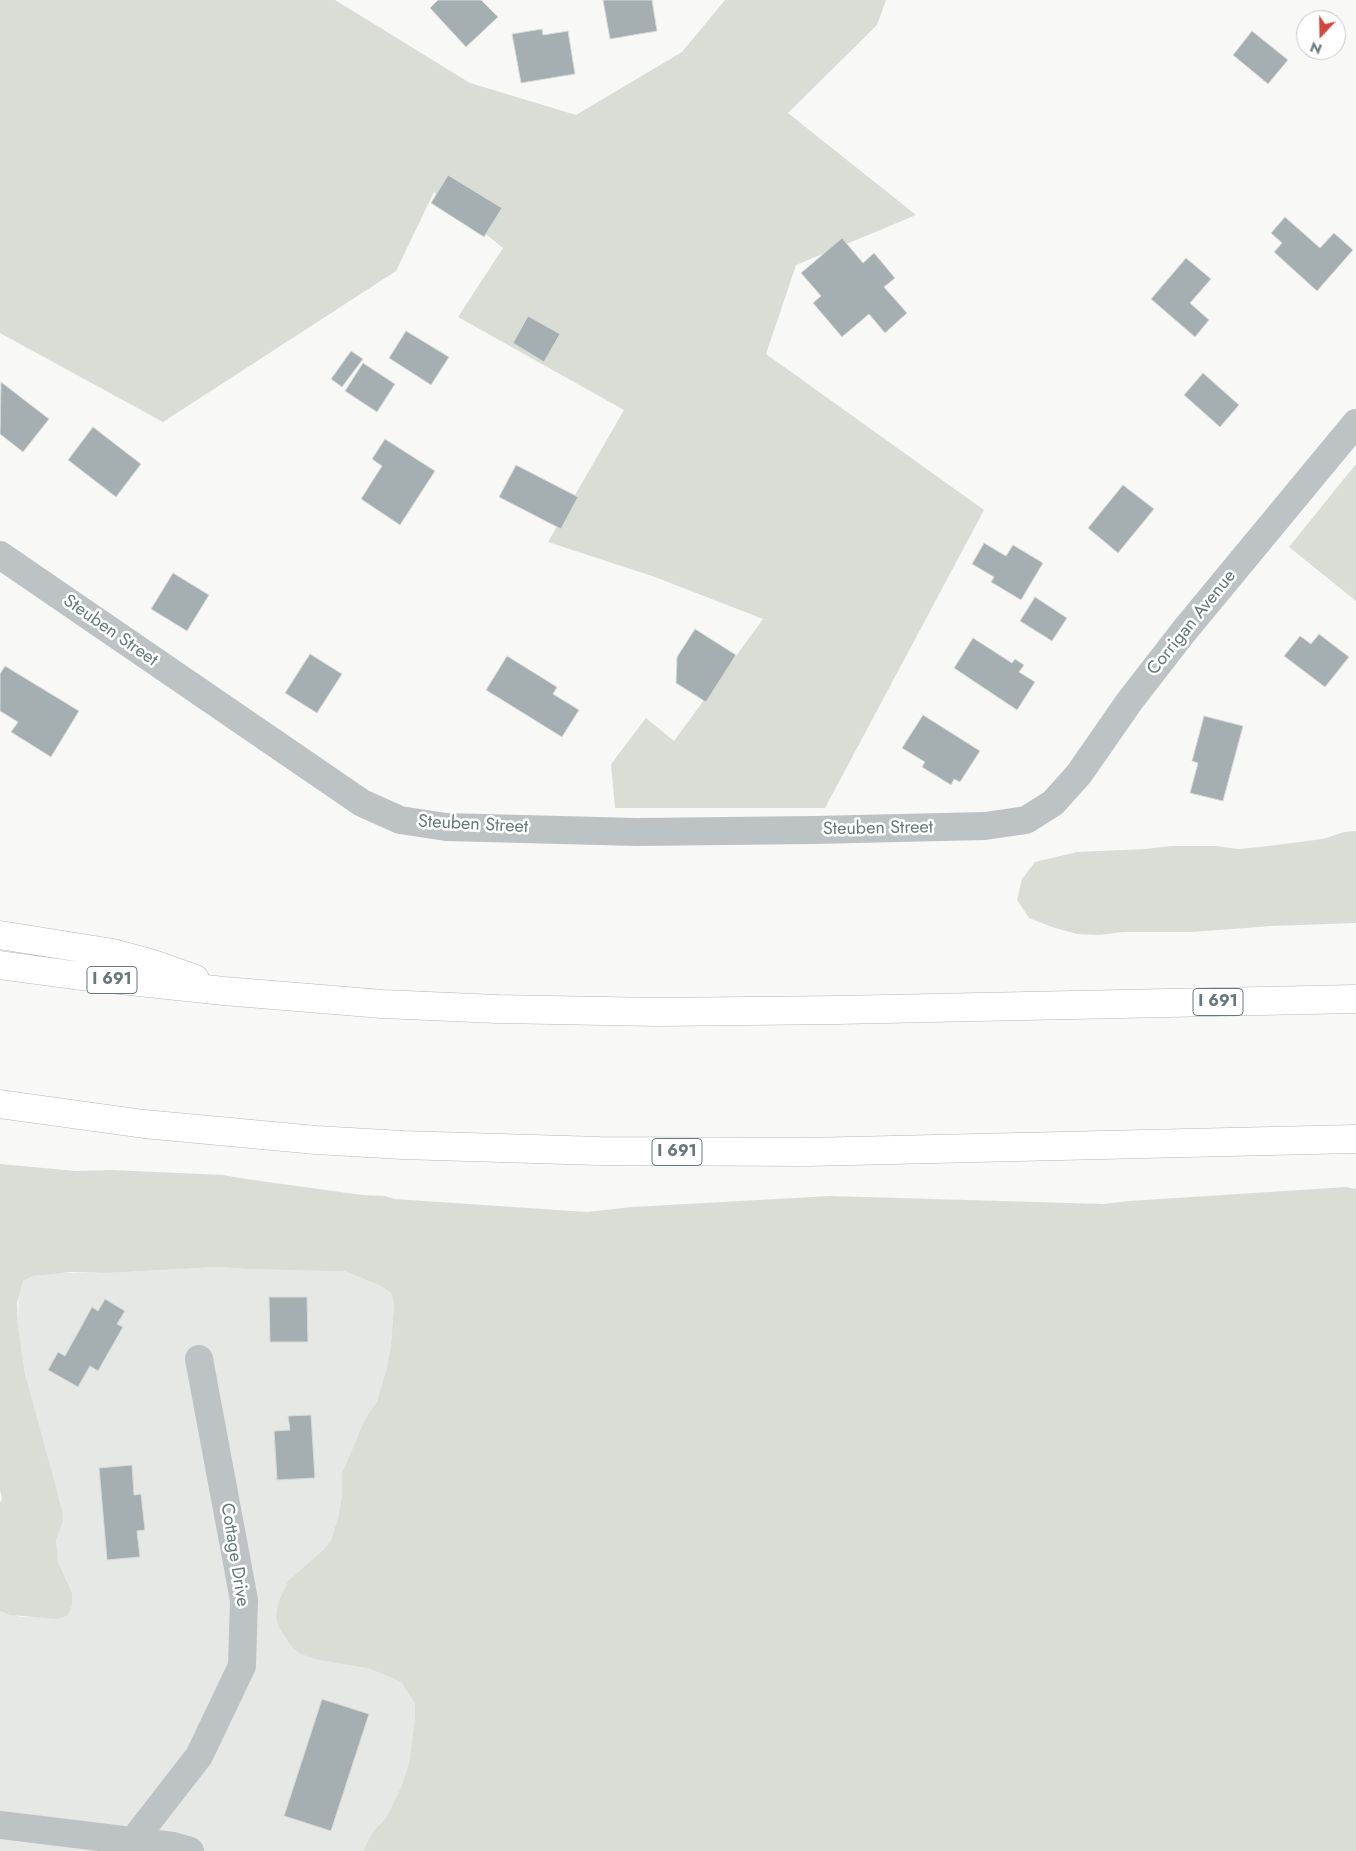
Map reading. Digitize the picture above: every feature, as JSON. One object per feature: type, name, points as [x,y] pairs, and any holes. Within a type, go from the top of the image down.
[{"type":"highway","points":[[0,935],[132,958],[174,971],[224,992]]},
{"type":"highway","name":"I 691","points":[[0,965],[127,982],[224,992],[433,1007],[649,1012],[944,1009],[1356,999]]},
{"type":"highway","name":"I 691","points":[[0,1104],[144,1124],[316,1140],[402,1145],[599,1151],[818,1151],[1356,1140]]},
{"type":"street","name":"Corrigan Avenue","points":[[1026,820],[1053,803],[1079,774],[1129,702],[1166,655],[1356,423]]},
{"type":"street","name":"Steuben Street","points":[[0,555],[362,803],[400,820],[446,827],[637,832],[985,826],[1026,820]]},
{"type":"street","name":"Cottage Drive","points":[[133,1841],[199,1756],[242,1666],[244,1600],[199,1359]]},
{"type":"street","points":[[0,1824],[173,1846],[190,1851]]},
{"type":"shaded area","points":[[0,0],[335,0],[470,83],[576,115],[682,52],[725,0],[886,0],[877,25],[788,113],[916,215],[796,265],[766,354],[984,510],[825,808],[615,808],[611,764],[646,718],[674,741],[763,619],[655,577],[548,542],[624,410],[458,317],[503,248],[434,192],[396,271],[163,422],[0,333]]},
{"type":"shaded area","points":[[1356,464],[1356,601],[1289,547]]},
{"type":"shaded area","points":[[1356,831],[1356,923],[1272,926],[1191,932],[1077,934],[1029,918],[1017,900],[1022,879],[1035,862],[1077,852],[1172,846],[1216,846],[1238,849],[1323,839],[1344,832]]},
{"type":"shaded area","points":[[0,1164],[76,1171],[112,1170],[223,1175],[362,1195],[385,1196],[395,1199],[587,1212],[632,1207],[830,1196],[1103,1204],[1346,1187],[1356,1189],[1356,1851],[363,1851],[373,1832],[387,1816],[402,1785],[409,1763],[415,1704],[402,1683],[392,1678],[370,1669],[315,1659],[301,1654],[292,1647],[279,1628],[276,1617],[278,1602],[288,1581],[324,1549],[331,1540],[342,1496],[342,1473],[365,1419],[377,1401],[387,1367],[394,1304],[391,1293],[381,1286],[344,1271],[218,1267],[107,1273],[71,1272],[33,1276],[23,1281],[17,1303],[25,1374],[62,1510],[63,1521],[56,1541],[58,1562],[72,1593],[72,1605],[68,1615],[58,1619],[10,1615],[0,1611],[0,1503],[2,1498],[0,1490]]},
{"type":"shaded area","points":[[218,1267],[344,1271],[381,1286],[391,1293],[394,1304],[387,1367],[377,1401],[365,1419],[342,1473],[342,1496],[331,1540],[324,1549],[288,1581],[278,1602],[276,1616],[279,1628],[286,1637],[348,1665],[370,1669],[402,1683],[415,1704],[415,1716],[409,1763],[402,1785],[387,1816],[380,1823],[363,1851],[0,1851],[0,1611],[21,1617],[34,1617],[67,1582],[58,1562],[56,1551],[56,1541],[63,1521],[60,1500],[55,1491],[25,1374],[18,1325],[19,1292],[23,1281],[33,1276],[47,1273],[107,1273]]},
{"type":"building","points":[[438,0],[481,0],[498,17],[466,47],[430,8]]},
{"type":"building","points":[[603,0],[652,0],[657,31],[610,39]]},
{"type":"building","points":[[542,29],[543,35],[568,31],[575,74],[521,83],[512,34]]},
{"type":"building","points":[[1252,31],[1288,60],[1268,84],[1233,55]]},
{"type":"building","points":[[448,175],[502,208],[484,237],[431,203]]},
{"type":"building","points":[[1285,217],[1320,248],[1334,233],[1353,250],[1317,291],[1274,252],[1282,243],[1271,233]]},
{"type":"building","points":[[842,238],[863,263],[874,253],[895,278],[884,287],[907,313],[885,333],[869,314],[842,337],[813,303],[821,296],[801,273]]},
{"type":"building","points":[[1186,258],[1211,279],[1190,303],[1209,320],[1195,337],[1151,299]]},
{"type":"building","points":[[528,316],[560,334],[544,362],[513,343]]},
{"type":"building","points":[[406,331],[449,357],[431,385],[389,358]]},
{"type":"building","points":[[351,351],[363,359],[342,387],[331,379]]},
{"type":"building","points":[[363,363],[395,384],[377,412],[345,391]]},
{"type":"building","points":[[1203,373],[1239,405],[1220,427],[1184,395]]},
{"type":"building","points":[[1,382],[49,419],[23,452],[0,434]]},
{"type":"building","points":[[93,427],[141,464],[116,497],[68,460]]},
{"type":"building","points":[[385,439],[435,471],[400,525],[361,499],[382,466],[372,459]]},
{"type":"building","points":[[516,465],[578,497],[561,529],[499,497]]},
{"type":"building","points":[[1123,485],[1154,509],[1118,553],[1088,528]]},
{"type":"building","points":[[984,543],[1006,556],[1013,545],[1043,563],[1021,600],[991,582],[994,577],[972,564]]},
{"type":"building","points":[[173,573],[209,595],[187,631],[151,609]]},
{"type":"building","points":[[1035,597],[1067,618],[1052,641],[1020,621]]},
{"type":"building","points":[[695,629],[736,655],[706,702],[676,683],[677,657]]},
{"type":"building","points":[[1319,634],[1349,657],[1325,687],[1284,656],[1300,636],[1311,644]]},
{"type":"building","points":[[973,638],[1012,663],[1015,659],[1024,665],[1019,672],[1035,682],[1017,710],[954,668]]},
{"type":"building","points":[[310,654],[342,674],[317,713],[285,693]]},
{"type":"building","points":[[507,656],[557,687],[553,694],[579,710],[562,737],[486,690]]},
{"type":"building","points":[[5,666],[79,711],[51,757],[11,732],[18,722],[0,711],[0,674]]},
{"type":"building","points":[[923,715],[980,751],[960,782],[954,779],[951,785],[922,767],[925,762],[902,748]]},
{"type":"building","points":[[1204,716],[1243,726],[1223,801],[1190,793],[1198,763],[1192,761]]},
{"type":"building","points":[[269,1297],[307,1297],[308,1342],[270,1342]]},
{"type":"building","points":[[105,1299],[125,1311],[117,1324],[123,1327],[98,1371],[90,1366],[78,1387],[48,1370],[58,1352],[65,1356],[92,1307],[98,1311]]},
{"type":"building","points":[[311,1415],[315,1478],[277,1480],[274,1431],[290,1430],[288,1416]]},
{"type":"building","points":[[132,1465],[134,1495],[141,1494],[145,1530],[137,1531],[140,1557],[107,1560],[99,1468]]},
{"type":"building","points":[[322,1699],[369,1714],[331,1831],[284,1816]]}]
